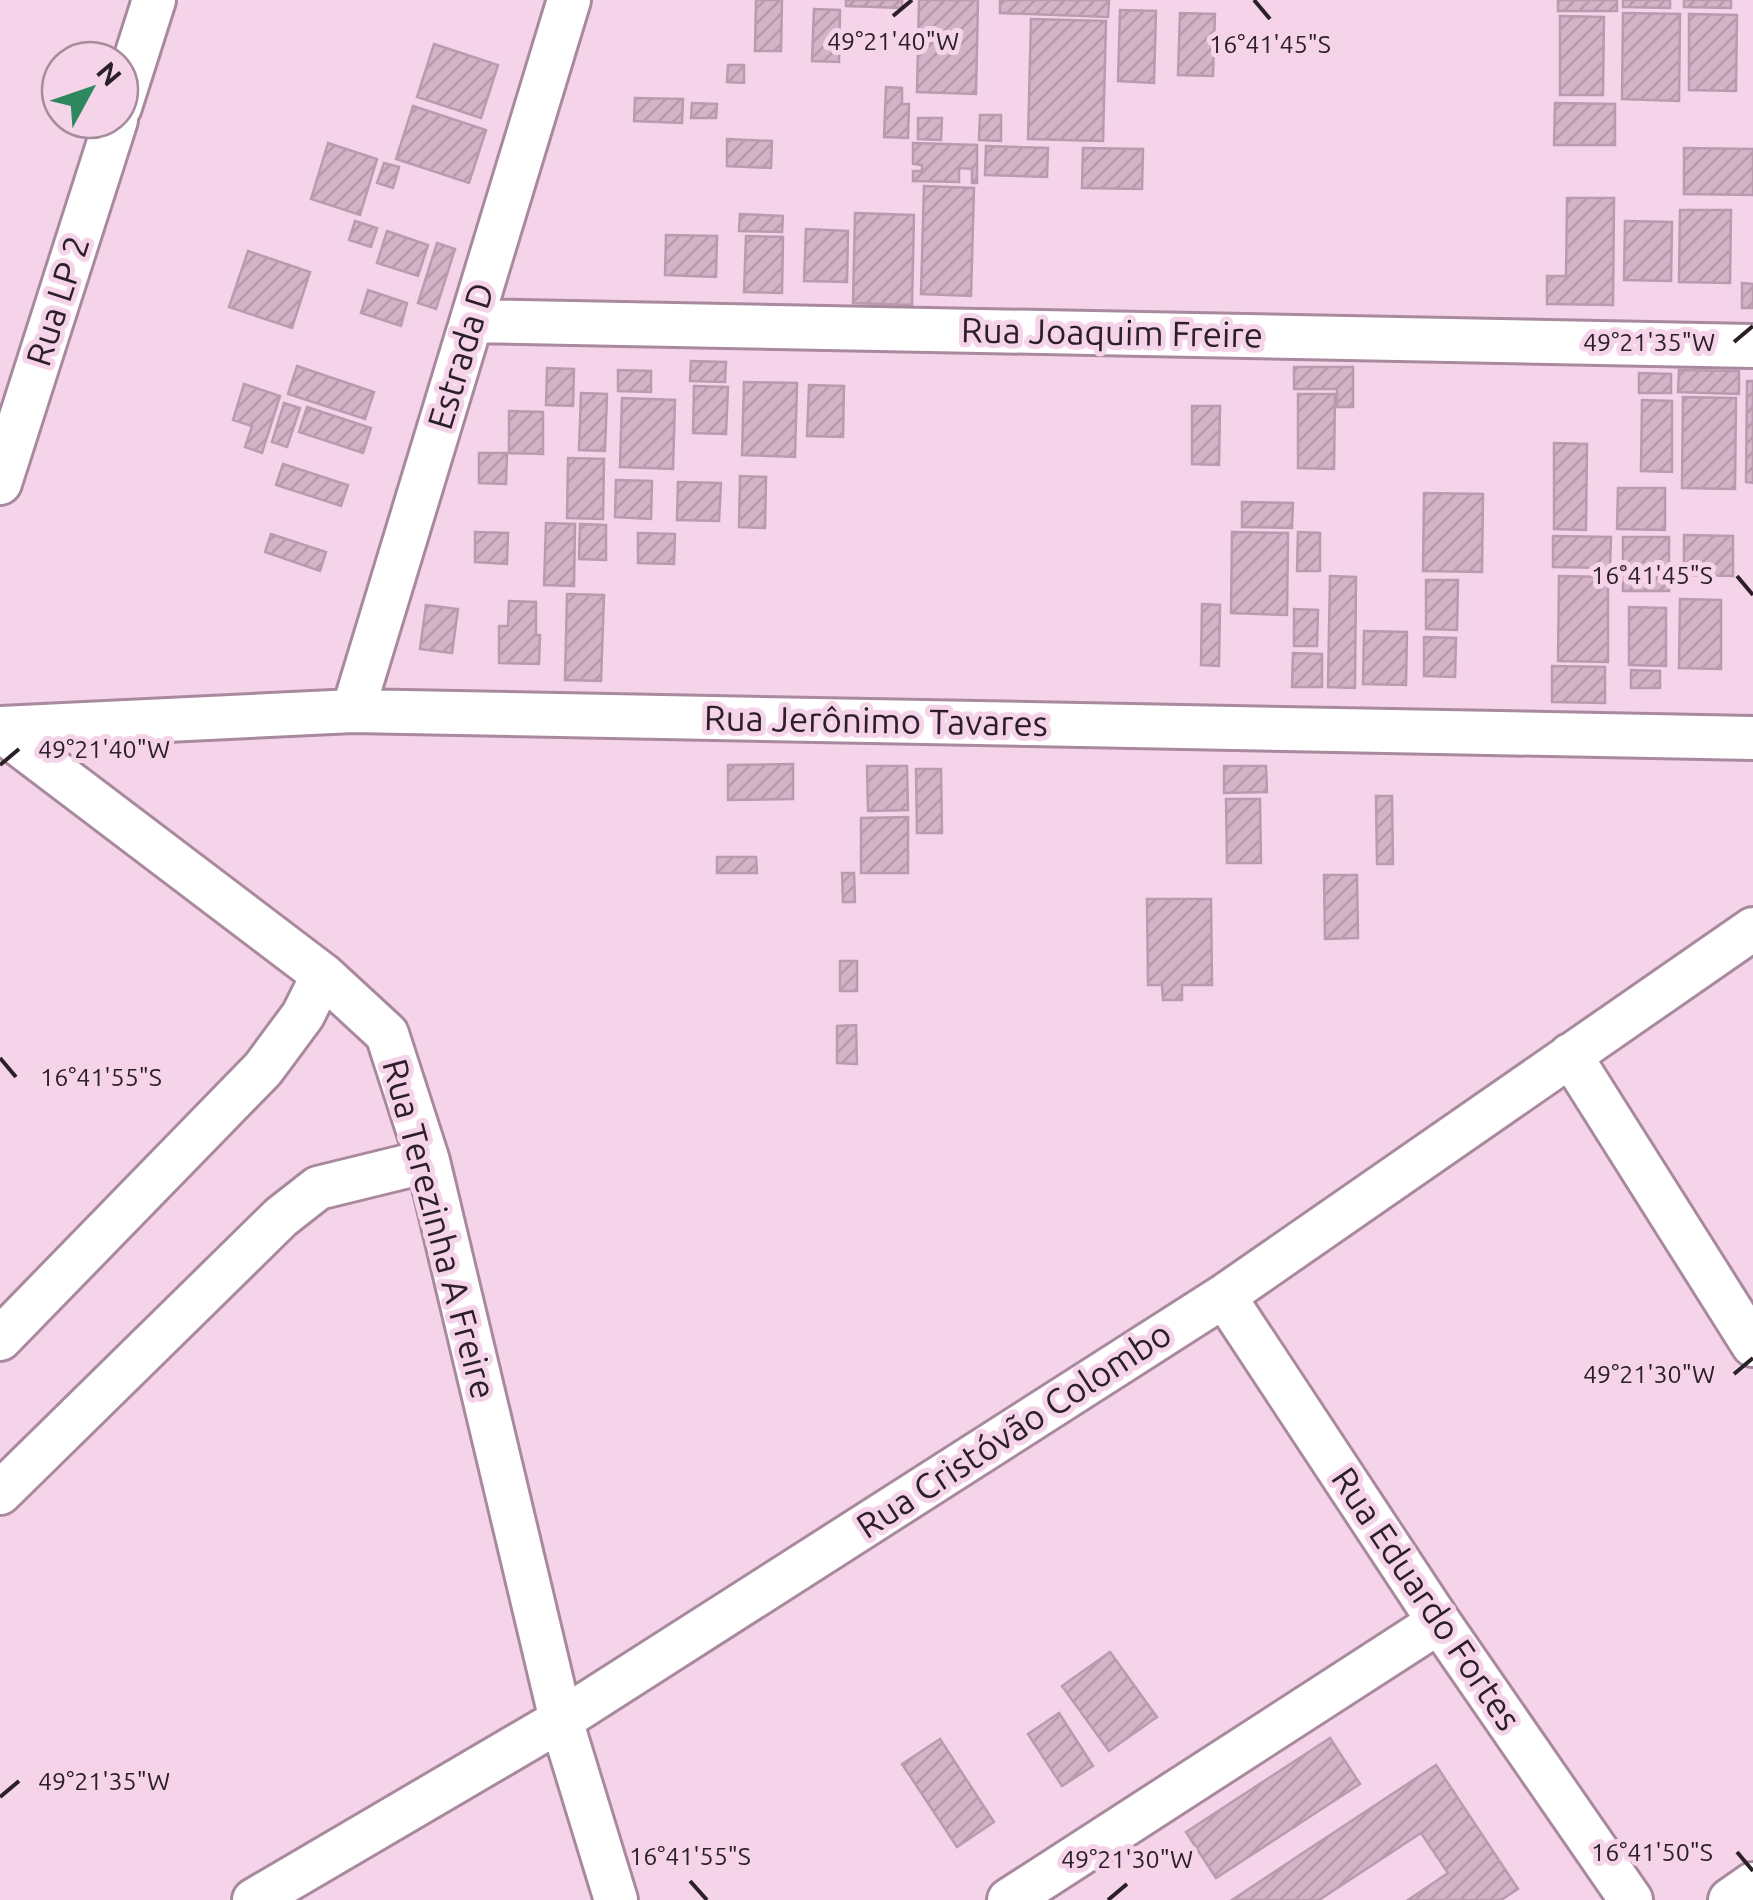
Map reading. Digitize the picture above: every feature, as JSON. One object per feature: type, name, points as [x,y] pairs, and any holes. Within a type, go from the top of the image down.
[{"type":"street","points":[[140,44],[154,0]]},
{"type":"street","name":"Estrada D","points":[[354,711],[569,0]]},
{"type":"street","name":"Rua LP 2","points":[[0,483],[110,140]]},
{"type":"street","name":"Rua Joaquim Freire","points":[[472,321],[1753,346]]},
{"type":"street","name":"Rua Jerônimo Tavares","points":[[0,729],[354,711],[1753,738]]},
{"type":"street","name":"Rua Terezinha A Freire","points":[[0,729],[322,976],[387,1034],[428,1162],[561,1720],[616,1900]]},
{"type":"street","name":"Rua Cristóvão Colombo","points":[[254,1900],[561,1720],[1224,1296],[1753,929]]},
{"type":"street","points":[[0,1339],[263,1069],[304,1015],[322,976]]},
{"type":"street","points":[[1570,1055],[1753,1345]]},
{"type":"street","points":[[0,1493],[281,1217],[318,1188],[428,1162]]},
{"type":"street","name":"Rua Eduardo Fortes","points":[[1224,1296],[1439,1622],[1630,1900]]},
{"type":"street","points":[[1009,1900],[1439,1622]]},
{"type":"street","points":[[1730,1900],[1753,1884]]},
{"type":"building","points":[[756,0],[782,0],[781,51],[755,51]]},
{"type":"building","points":[[846,0],[902,0],[902,8],[846,6]]},
{"type":"building","points":[[919,0],[978,0],[976,94],[917,92]]},
{"type":"building","points":[[1000,0],[1109,0],[1108,17],[1000,13]]},
{"type":"building","points":[[1558,0],[1617,0],[1617,11],[1558,11]]},
{"type":"building","points":[[1623,0],[1670,0],[1670,8],[1623,7]]},
{"type":"building","points":[[1684,0],[1731,0],[1731,8],[1684,7]]},
{"type":"building","points":[[814,9],[840,10],[839,62],[812,61]]},
{"type":"building","points":[[1120,10],[1156,11],[1154,83],[1118,81]]},
{"type":"building","points":[[1180,13],[1215,14],[1213,76],[1178,75]]},
{"type":"building","points":[[1623,13],[1680,14],[1679,101],[1622,99]]},
{"type":"building","points":[[1689,14],[1737,15],[1736,91],[1689,90]]},
{"type":"building","points":[[1560,16],[1604,17],[1603,95],[1560,95]]},
{"type":"building","points":[[1031,19],[1106,21],[1103,141],[1028,139]]},
{"type":"building","points":[[434,44],[498,65],[481,118],[417,97]]},
{"type":"building","points":[[728,65],[744,65],[744,83],[727,82]]},
{"type":"building","points":[[886,87],[902,88],[902,104],[909,104],[908,138],[884,137]]},
{"type":"building","points":[[635,98],[683,99],[682,123],[634,121]]},
{"type":"building","points":[[692,103],[717,104],[716,118],[691,118]]},
{"type":"building","points":[[1555,103],[1615,104],[1615,145],[1554,145]]},
{"type":"building","points":[[413,106],[486,130],[469,183],[396,159]]},
{"type":"building","points":[[980,115],[1001,115],[1001,141],[979,140]]},
{"type":"building","points":[[918,118],[942,118],[941,140],[918,139]]},
{"type":"building","points":[[727,139],[772,141],[771,168],[727,166]]},
{"type":"building","points":[[328,143],[377,159],[360,215],[311,199]]},
{"type":"building","points":[[913,143],[977,145],[977,183],[972,183],[972,169],[959,168],[959,182],[913,181],[913,171],[922,171],[922,165],[913,164]]},
{"type":"building","points":[[986,146],[1048,148],[1047,177],[985,175]]},
{"type":"building","points":[[1083,148],[1143,149],[1142,189],[1082,188]]},
{"type":"building","points":[[1684,148],[1753,149],[1753,195],[1684,194]]},
{"type":"building","points":[[384,163],[399,167],[393,188],[377,183]]},
{"type":"building","points":[[924,186],[974,188],[971,296],[921,294]]},
{"type":"building","points":[[1567,198],[1614,198],[1613,305],[1547,304],[1547,276],[1566,276]]},
{"type":"building","points":[[1680,210],[1731,210],[1730,283],[1679,282]]},
{"type":"building","points":[[855,213],[914,215],[912,305],[853,303]]},
{"type":"building","points":[[740,214],[783,216],[782,232],[739,231]]},
{"type":"building","points":[[355,221],[377,228],[371,247],[349,240]]},
{"type":"building","points":[[1625,221],[1672,222],[1671,281],[1624,280]]},
{"type":"building","points":[[806,229],[848,231],[847,282],[804,281]]},
{"type":"building","points":[[387,231],[428,245],[418,276],[377,263]]},
{"type":"building","points":[[666,235],[717,236],[716,277],[665,275]]},
{"type":"building","points":[[746,236],[783,237],[782,293],[744,292]]},
{"type":"building","points":[[437,243],[455,249],[436,309],[418,303]]},
{"type":"building","points":[[248,251],[310,272],[292,328],[229,307]]},
{"type":"building","points":[[1742,283],[1753,284],[1753,308],[1742,308]]},
{"type":"building","points":[[368,290],[407,303],[401,326],[361,313]]},
{"type":"building","points":[[691,361],[726,362],[725,382],[690,381]]},
{"type":"building","points":[[297,366],[374,392],[365,419],[288,394]]},
{"type":"building","points":[[1294,367],[1353,367],[1353,407],[1337,407],[1337,389],[1294,389]]},
{"type":"building","points":[[547,368],[574,369],[573,406],[546,405]]},
{"type":"building","points":[[618,370],[651,371],[651,392],[618,391]]},
{"type":"building","points":[[1679,370],[1739,371],[1739,394],[1678,392]]},
{"type":"building","points":[[1639,373],[1671,374],[1671,393],[1639,393]]},
{"type":"building","points":[[1747,381],[1753,381],[1753,483],[1746,482]]},
{"type":"building","points":[[744,382],[797,383],[795,457],[742,455]]},
{"type":"building","points":[[244,384],[280,396],[262,453],[245,447],[252,426],[233,420]]},
{"type":"building","points":[[809,385],[844,386],[843,437],[807,436]]},
{"type":"building","points":[[694,386],[728,387],[726,434],[693,433]]},
{"type":"building","points":[[581,393],[607,394],[605,451],[579,450]]},
{"type":"building","points":[[1298,394],[1335,394],[1334,469],[1298,468]]},
{"type":"building","points":[[1683,397],[1736,398],[1735,489],[1682,488]]},
{"type":"building","points":[[622,398],[675,400],[673,469],[620,467]]},
{"type":"building","points":[[1642,400],[1672,401],[1672,472],[1641,471]]},
{"type":"building","points":[[284,403],[300,408],[287,447],[272,442]]},
{"type":"building","points":[[1192,406],[1220,406],[1219,465],[1192,464]]},
{"type":"building","points":[[307,407],[371,428],[363,453],[299,432]]},
{"type":"building","points":[[509,411],[543,412],[543,454],[509,453]]},
{"type":"building","points":[[1554,443],[1587,444],[1586,530],[1554,529]]},
{"type":"building","points":[[479,453],[507,453],[506,484],[479,483]]},
{"type":"building","points":[[568,458],[604,459],[603,519],[567,518]]},
{"type":"building","points":[[283,464],[348,485],[341,506],[276,485]]},
{"type":"building","points":[[740,476],[766,477],[765,528],[739,527]]},
{"type":"building","points":[[616,480],[652,481],[651,519],[615,517]]},
{"type":"building","points":[[678,482],[721,483],[719,521],[677,520]]},
{"type":"building","points":[[1618,488],[1665,488],[1665,530],[1617,529]]},
{"type":"building","points":[[1424,493],[1483,494],[1482,572],[1423,571]]},
{"type":"building","points":[[1242,502],[1293,503],[1292,528],[1242,527]]},
{"type":"building","points":[[546,523],[575,524],[574,586],[544,585]]},
{"type":"building","points":[[580,524],[606,525],[606,560],[579,559]]},
{"type":"building","points":[[475,532],[508,533],[507,564],[475,562]]},
{"type":"building","points":[[1232,532],[1288,533],[1287,615],[1231,613]]},
{"type":"building","points":[[1298,532],[1320,533],[1320,571],[1297,571]]},
{"type":"building","points":[[638,533],[675,534],[674,564],[638,563]]},
{"type":"building","points":[[271,534],[326,552],[320,571],[265,552]]},
{"type":"building","points":[[1684,535],[1733,536],[1733,576],[1684,575]]},
{"type":"building","points":[[1553,536],[1611,537],[1610,568],[1553,567]]},
{"type":"building","points":[[1623,537],[1669,537],[1669,591],[1623,591]]},
{"type":"building","points":[[1330,576],[1356,577],[1355,688],[1328,687]]},
{"type":"building","points":[[1559,576],[1608,577],[1608,662],[1558,661]]},
{"type":"building","points":[[1426,580],[1458,580],[1457,630],[1426,629]]},
{"type":"building","points":[[567,594],[604,595],[601,681],[565,680]]},
{"type":"building","points":[[1680,599],[1721,600],[1721,669],[1679,668]]},
{"type":"building","points":[[509,601],[536,602],[539,664],[499,663],[499,626],[508,626]]},
{"type":"building","points":[[1202,604],[1220,605],[1219,666],[1201,665]]},
{"type":"building","points":[[426,605],[458,609],[452,653],[420,649]]},
{"type":"building","points":[[1629,607],[1666,608],[1666,666],[1629,665]]},
{"type":"building","points":[[1294,609],[1318,610],[1317,646],[1294,646]]},
{"type":"building","points":[[1364,631],[1407,632],[1406,685],[1363,684]]},
{"type":"building","points":[[1424,637],[1456,638],[1455,677],[1424,676]]},
{"type":"building","points":[[1293,653],[1322,654],[1322,687],[1292,687]]},
{"type":"building","points":[[1552,666],[1605,667],[1605,703],[1552,702]]},
{"type":"building","points":[[1631,670],[1660,671],[1660,688],[1631,688]]},
{"type":"building","points":[[793,764],[793,799],[728,800],[728,765]]},
{"type":"building","points":[[867,766],[907,766],[908,810],[868,811]]},
{"type":"building","points":[[1224,766],[1266,766],[1267,792],[1224,793]]},
{"type":"building","points":[[916,769],[941,769],[942,833],[917,833]]},
{"type":"building","points":[[1376,796],[1392,796],[1393,864],[1377,864]]},
{"type":"building","points":[[1226,799],[1260,799],[1261,863],[1227,863]]},
{"type":"building","points":[[908,817],[908,873],[861,873],[861,818]]},
{"type":"building","points":[[717,857],[756,857],[757,873],[717,873]]},
{"type":"building","points":[[842,873],[854,873],[855,902],[843,902]]},
{"type":"building","points":[[1324,875],[1357,875],[1358,938],[1325,939]]},
{"type":"building","points":[[1147,899],[1211,899],[1212,985],[1182,985],[1182,1000],[1163,1000],[1162,985],[1148,985]]},
{"type":"building","points":[[840,961],[857,961],[857,991],[840,991]]},
{"type":"building","points":[[856,1025],[857,1064],[837,1063],[837,1026]]},
{"type":"building","points":[[1110,1652],[1157,1717],[1109,1751],[1062,1686]]},
{"type":"building","points":[[1059,1713],[1093,1766],[1062,1786],[1028,1734]]},
{"type":"building","points":[[1330,1738],[1360,1784],[1216,1878],[1186,1832]]},
{"type":"building","points":[[940,1739],[994,1822],[957,1847],[902,1764]]},
{"type":"building","points":[[1436,1765],[1518,1889],[1501,1900],[1408,1900],[1448,1873],[1421,1833],[1319,1900],[1232,1900]]}]
